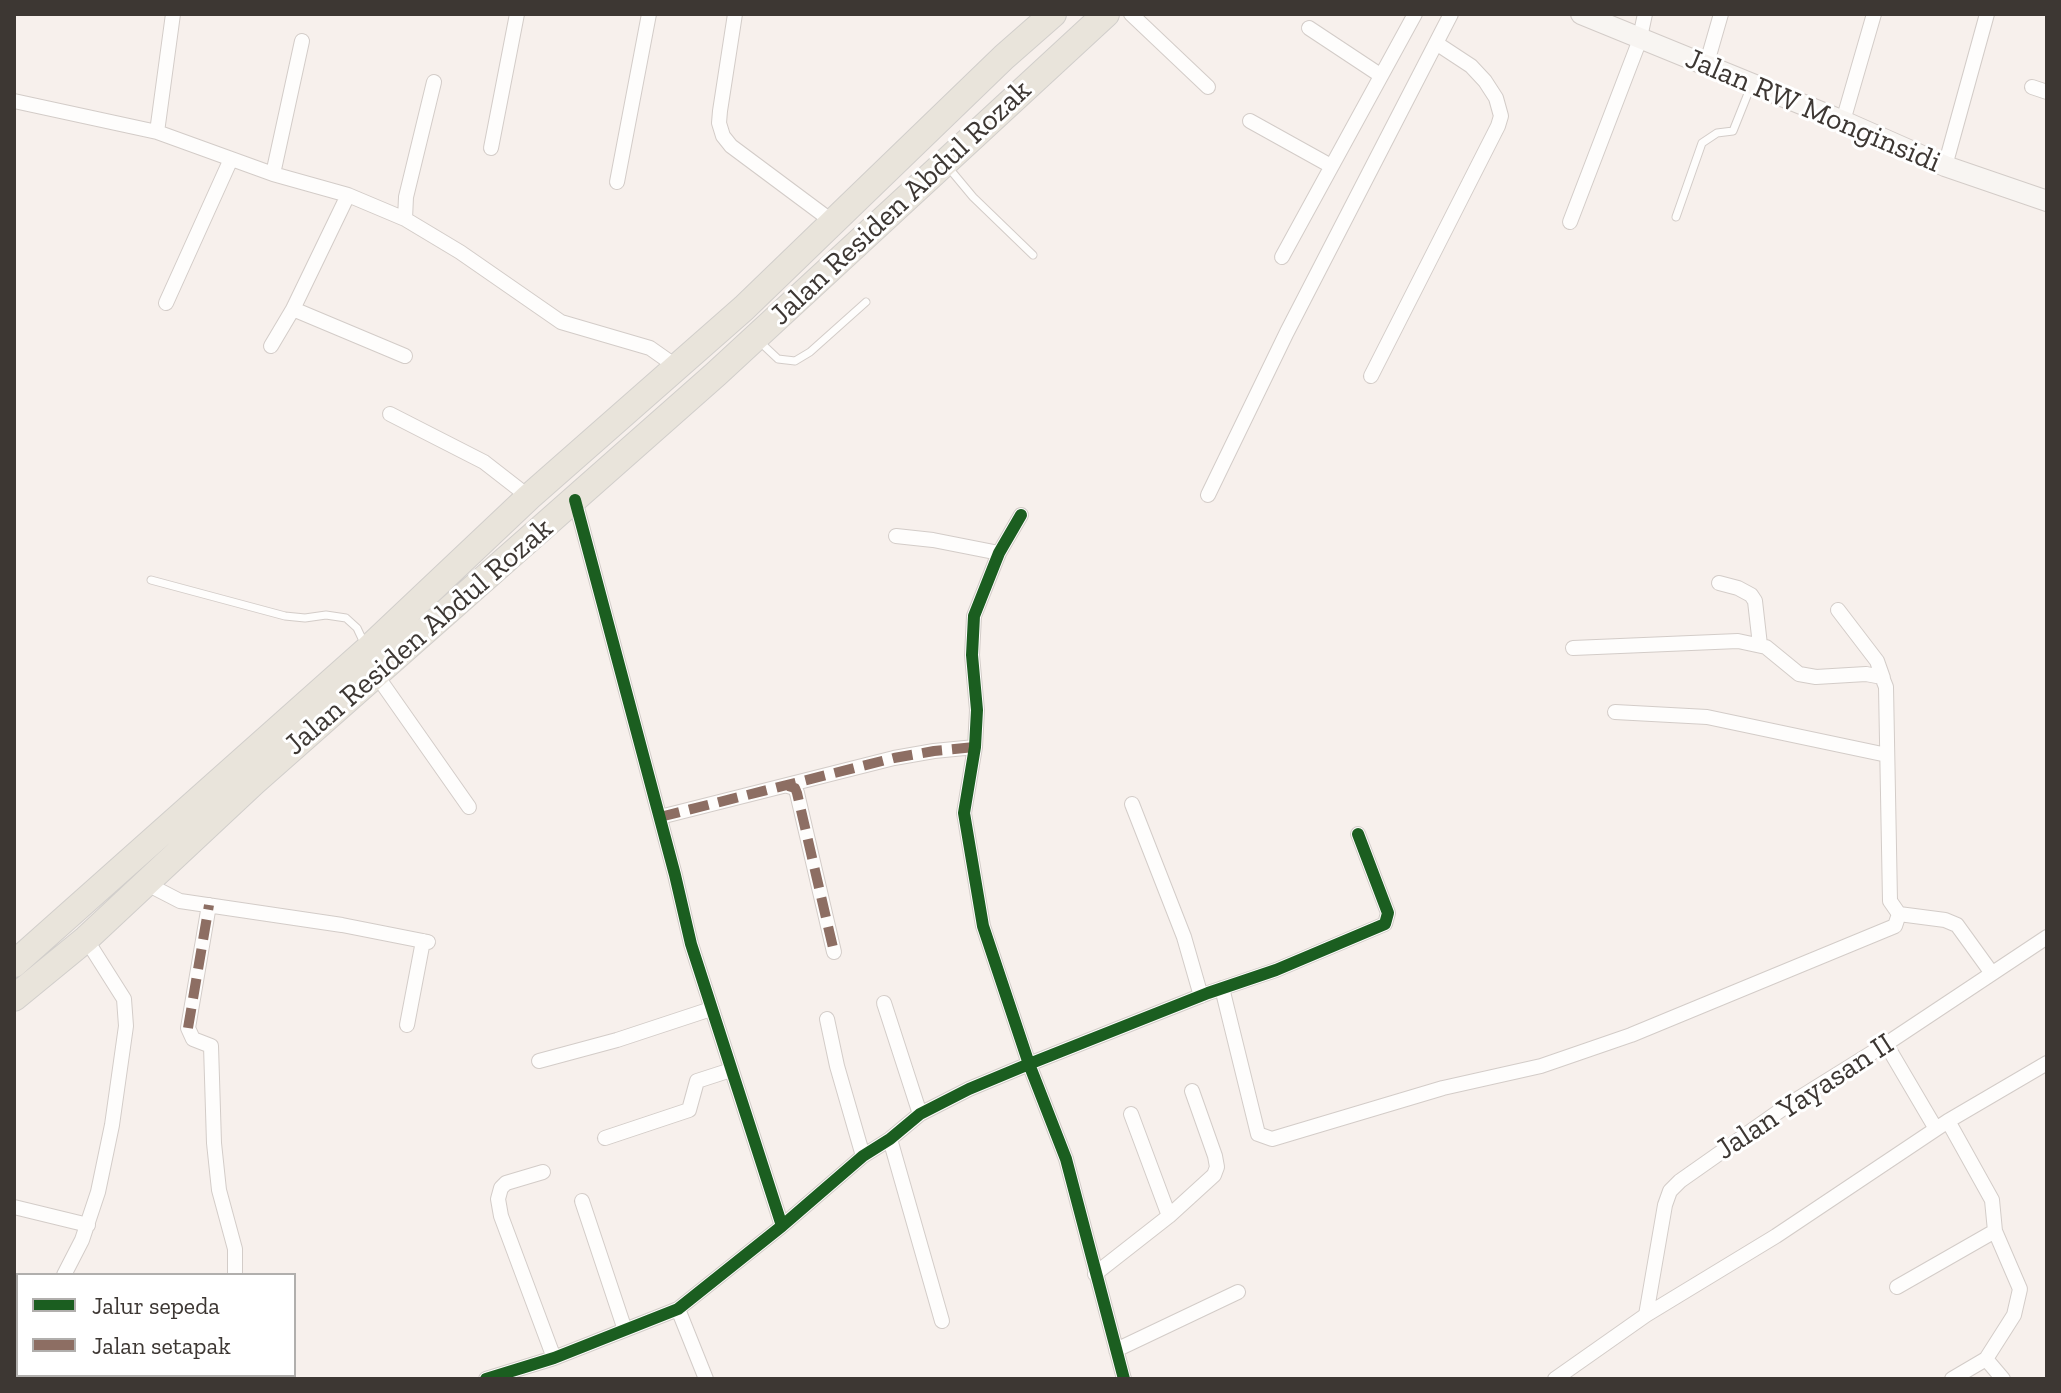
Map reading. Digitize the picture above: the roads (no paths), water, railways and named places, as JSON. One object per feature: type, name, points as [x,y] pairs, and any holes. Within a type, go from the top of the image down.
[{"type":"highway","name":"Jalan Residen Abdul Rozak","points":[[14,964],[367,650],[529,497],[744,308],[1004,57],[1053,14]]},
{"type":"highway","name":"Jalan Residen Abdul Rozak","points":[[14,998],[86,939],[254,782],[756,337],[1106,14]]},
{"type":"street","points":[[157,132],[173,14]]},
{"type":"street","points":[[491,148],[517,14]]},
{"type":"street","points":[[617,182],[649,14]]},
{"type":"street","points":[[735,14],[720,111],[723,136],[731,146],[833,222]]},
{"type":"street","points":[[1131,14],[1208,87]]},
{"type":"street","points":[[1282,257],[1415,14]]},
{"type":"street","points":[[1208,495],[1287,332],[1451,14]]},
{"type":"street","points":[[1570,222],[1637,45],[1645,14]]},
{"type":"street","points":[[1706,66],[1721,14]]},
{"type":"street","points":[[1843,121],[1874,14]]},
{"type":"street","points":[[1945,166],[1987,14]]},
{"type":"street","name":"Jalan RW Monginsidi","points":[[1584,15],[1637,45],[1706,66],[1750,88],[1843,121],[1945,166],[2047,201]]},
{"type":"street","points":[[1309,28],[1380,75]]},
{"type":"street","points":[[273,174],[302,41]]},
{"type":"street","points":[[1371,376],[1501,116],[1496,98],[1485,81],[1471,66],[1436,43]]},
{"type":"street","points":[[405,219],[406,197],[434,82]]},
{"type":"street","points":[[2032,87],[2047,92]]},
{"type":"street","points":[[14,101],[157,132],[273,174],[348,195],[405,219],[460,252],[553,318],[650,348],[677,367]]},
{"type":"street","points":[[1250,121],[1331,166]]},
{"type":"street","points":[[166,303],[231,159]]},
{"type":"street","points":[[271,346],[293,309],[348,195]]},
{"type":"street","points":[[293,309],[405,356]]},
{"type":"street","points":[[390,414],[484,462],[529,497]]},
{"type":"street","points":[[575,500],[691,944],[782,1226]]},
{"type":"street","points":[[1021,515],[999,553],[974,616],[972,633],[977,710],[975,747],[964,813],[976,900],[992,957],[1066,1159],[1124,1379]]},
{"type":"street","points":[[896,536],[999,553]]},
{"type":"street","points":[[1719,583],[1738,588],[1755,601],[1760,645]]},
{"type":"street","points":[[1838,610],[1877,661],[1886,687],[1889,896],[1892,906],[1899,914],[1943,919],[1957,925],[1991,972]]},
{"type":"street","points":[[1573,648],[1738,641],[1760,645],[1774,652],[1799,674],[1816,677],[1876,674],[1883,678]]},
{"type":"street","points":[[367,650],[377,675],[469,807]]},
{"type":"street","points":[[1615,712],[1707,717],[1887,755]]},
{"type":"street","points":[[660,817],[894,758],[975,747]]},
{"type":"street","points":[[788,786],[795,788],[797,793],[834,952]]},
{"type":"street","points":[[1132,804],[1184,937],[1212,992],[1258,1134],[1272,1139],[1443,1088],[1541,1066],[1631,1035],[1895,926],[1899,914]]},
{"type":"street","points":[[486,1379],[554,1358],[678,1309],[863,1156],[920,1114],[969,1089],[1212,992],[1276,970],[1387,922],[1388,913],[1358,834]]},
{"type":"street","points":[[147,884],[180,901],[342,925],[425,942],[407,1025]]},
{"type":"street","points":[[209,905],[188,1028],[193,1039],[211,1046],[214,1143],[219,1190],[235,1249],[235,1273]]},
{"type":"street","name":"Jalan Yayasan II","points":[[1646,1315],[1665,1205],[1675,1186],[1788,1105],[2047,937]]},
{"type":"street","points":[[65,1273],[88,1225],[98,1192],[112,1125],[126,1026],[124,999],[86,939]]},
{"type":"street","points":[[884,1003],[920,1114]]},
{"type":"street","points":[[539,1061],[617,1040],[711,1009]]},
{"type":"street","points":[[827,1019],[863,1156]]},
{"type":"street","points":[[1886,1044],[1992,1200],[1995,1231],[2018,1282],[2019,1297],[2014,1315],[1986,1359],[1952,1379]]},
{"type":"street","points":[[1555,1379],[1646,1315],[1776,1236],[1942,1125],[2047,1063]]},
{"type":"street","points":[[605,1138],[689,1110],[697,1081],[731,1070]]},
{"type":"street","points":[[1095,1274],[1169,1216],[1211,1180],[1216,1171],[1215,1156],[1192,1091]]},
{"type":"street","points":[[1131,1114],[1169,1216]]},
{"type":"street","points":[[890,1139],[942,1321]]},
{"type":"street","points":[[543,1172],[506,1183],[498,1199],[501,1216],[554,1358]]},
{"type":"street","points":[[582,1201],[625,1330]]},
{"type":"street","points":[[14,1207],[88,1225]]},
{"type":"street","points":[[1897,1287],[1995,1231]]},
{"type":"street","points":[[1116,1350],[1238,1292]]},
{"type":"street","points":[[678,1309],[706,1379]]},
{"type":"street","points":[[1986,1359],[2003,1379]]},
{"type":"lane","points":[[1676,217],[1702,143],[1717,133],[1733,131],[1750,88]]},
{"type":"lane","points":[[944,162],[973,197],[1033,255]]},
{"type":"lane","points":[[756,337],[778,359],[795,361],[810,352],[866,302]]},
{"type":"lane","points":[[151,580],[285,616],[346,618],[357,628],[367,650]]}]
